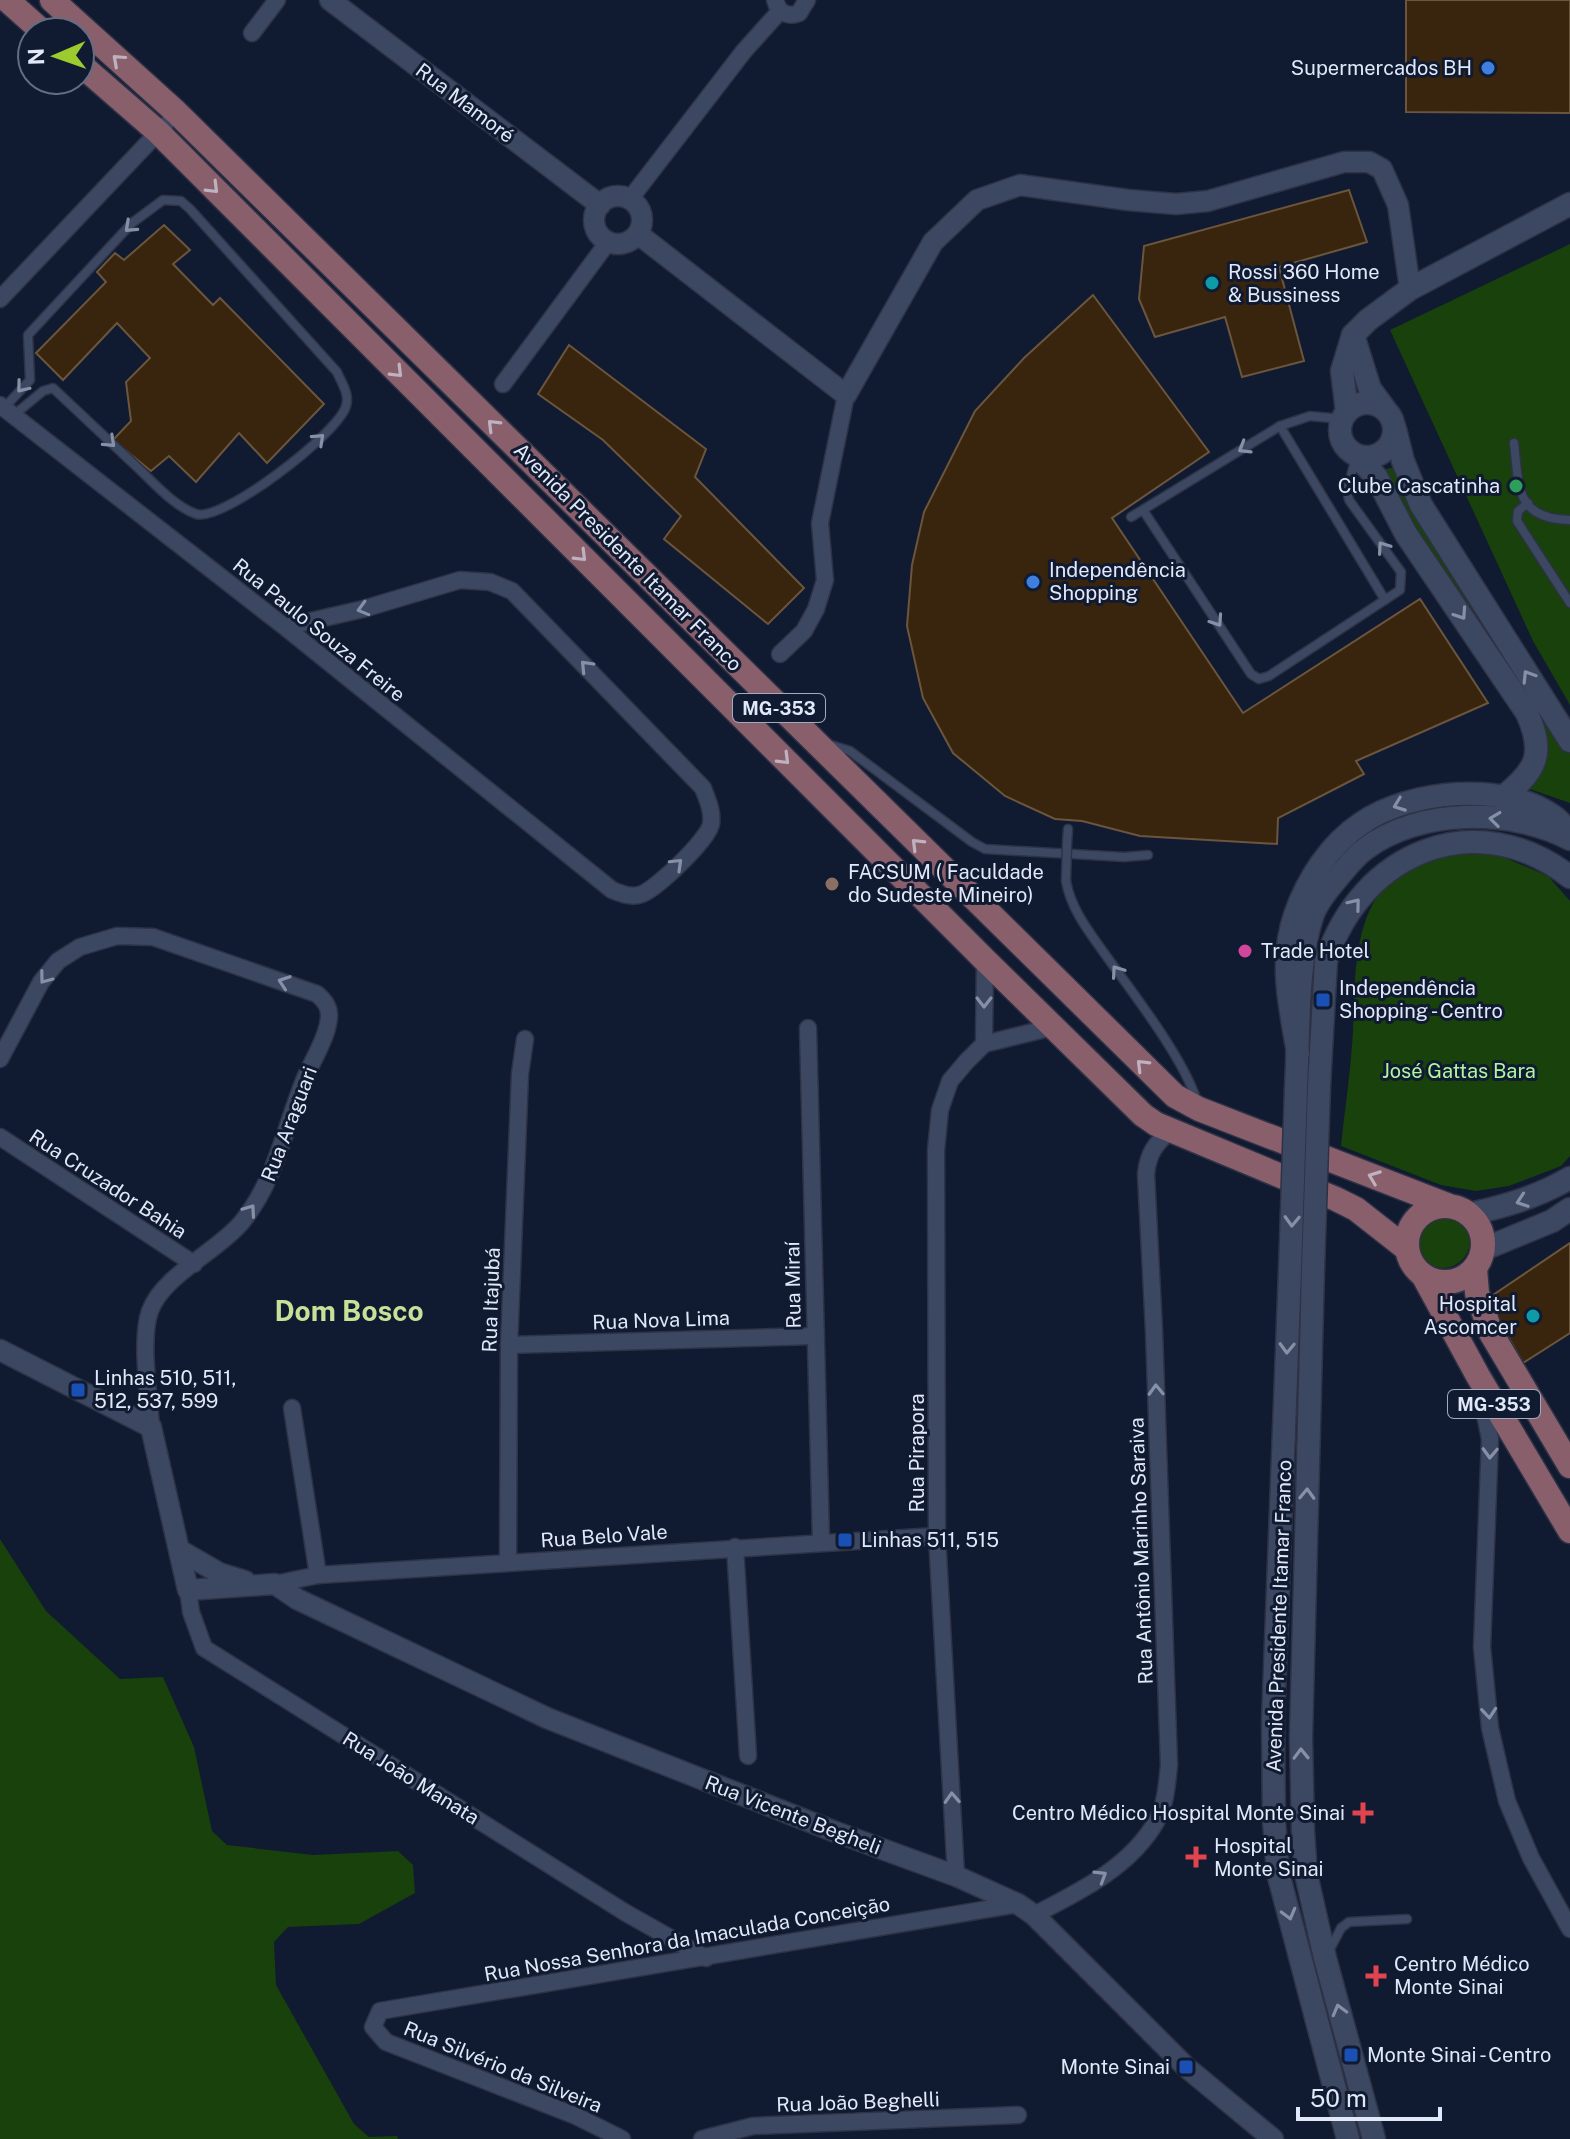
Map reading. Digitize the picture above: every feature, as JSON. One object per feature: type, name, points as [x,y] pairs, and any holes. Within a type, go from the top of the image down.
[{"type":"main road","points":[[7,0],[25,16]]},
{"type":"main road","name":"Avenida Presidente Itamar Franco","points":[[52,0],[176,112],[1162,1085],[1199,1109],[1458,1209]]},
{"type":"main road","name":"Avenida Presidente Itamar Franco","points":[[96,78],[158,132],[1143,1115],[1156,1124],[1356,1209],[1407,1249]]},
{"type":"main road","points":[[1503,797],[1530,772],[1538,753],[1536,733],[1527,713],[1406,534],[1377,478],[1344,444],[1341,436],[1344,415],[1342,371],[1353,335],[1410,289],[1570,204]]},
{"type":"main road","points":[[1353,335],[1370,389],[1394,421],[1403,461],[1421,505],[1570,741]]},
{"type":"main road","points":[[1344,415],[1360,403],[1369,402],[1384,408]]},
{"type":"main road","points":[[1357,456],[1375,456],[1383,452],[1390,446],[1395,429]]},
{"type":"main road","points":[[1298,1053],[1286,984],[1287,947],[1294,917],[1306,888],[1323,862],[1361,823],[1410,801],[1480,793],[1543,810],[1555,817],[1570,833]]},
{"type":"main road","name":"Avenida Presidente Itamar Franco","points":[[1374,2139],[1325,1958],[1306,1874],[1301,1737],[1313,1269],[1308,1087],[1298,1053],[1304,952],[1313,914],[1328,888],[1364,850],[1410,826],[1440,819],[1494,818],[1570,839]]},
{"type":"main road","name":"Avenida Presidente Itamar Franco","points":[[1348,2139],[1278,1873],[1274,1821],[1273,1721],[1290,1270],[1308,1087],[1326,961],[1348,911],[1375,880],[1396,864],[1433,846],[1478,842],[1502,845],[1534,854],[1570,877]]},
{"type":"main road","points":[[1407,1249],[1407,1238],[1417,1218],[1426,1210],[1515,1204],[1544,1193],[1570,1178]]},
{"type":"main road","name":"MG-353","points":[[1458,1209],[1478,1223],[1483,1236],[1477,1293],[1491,1333],[1570,1466]]},
{"type":"main road","points":[[1423,1275],[1445,1283],[1466,1277],[1479,1259],[1570,1209]]},
{"type":"main road","name":"MG-353","points":[[1407,1249],[1415,1268],[1423,1275],[1478,1376],[1570,1531]]},
{"type":"street","points":[[252,33],[277,0]]},
{"type":"street","name":"Rua Mamoré","points":[[330,0],[600,205]]},
{"type":"street","points":[[630,199],[777,5],[789,15],[799,13],[807,0]]},
{"type":"street","points":[[0,299],[176,112]]},
{"type":"street","points":[[780,654],[804,631],[816,609],[825,580],[820,523],[846,395],[933,242],[977,200],[1020,185],[1128,200],[1176,204],[1208,201],[1344,162],[1369,162],[1382,169],[1398,205],[1410,289]]},
{"type":"street","points":[[617,196],[630,199],[641,212],[638,234],[622,244],[608,242],[599,234],[595,223],[600,205],[617,196]]},
{"type":"street","points":[[638,234],[846,395]]},
{"type":"street","points":[[503,384],[608,242]]},
{"type":"street","name":"Rua Paulo Souza Freire","points":[[6,410],[285,627],[612,890],[639,895],[654,887],[702,841],[711,826],[710,806],[703,788],[512,591],[490,582],[460,580],[363,609],[285,627]]},
{"type":"street","name":"Rua Araguari","points":[[0,1059],[41,982],[58,961],[80,947],[117,936],[153,937],[317,994],[324,1000],[329,1014],[325,1032],[302,1083],[265,1188],[241,1223],[160,1293],[150,1312],[145,1335],[151,1427],[181,1551]]},
{"type":"street","points":[[985,960],[984,1044],[1053,1027]]},
{"type":"street","name":"Rua Miraí","points":[[808,1028],[821,1541]]},
{"type":"street","name":"Rua Itajubá","points":[[508,1562],[509,1345],[520,1074],[525,1039]]},
{"type":"street","name":"Rua Pirapora","points":[[956,1876],[937,1536],[936,1150],[940,1110],[950,1081],[984,1044]]},
{"type":"street","name":"Rua Antônio Marinho Saraiva","points":[[1026,1909],[1110,1871],[1131,1855],[1158,1819],[1166,1793],[1169,1765],[1146,1174],[1148,1159],[1156,1144],[1171,1130]]},
{"type":"street","name":"Rua Cruzador Bahia","points":[[0,1137],[194,1264]]},
{"type":"street","name":"Rua Nova Lima","points":[[509,1345],[814,1336]]},
{"type":"street","points":[[0,1350],[151,1427]]},
{"type":"street","points":[[1478,1376],[1490,1439],[1482,1647],[1490,1728],[1507,1801],[1531,1858],[1570,1929]]},
{"type":"street","points":[[292,1408],[318,1575]]},
{"type":"street","name":"Rua Belo Vale","points":[[275,1584],[318,1575],[937,1536]]},
{"type":"street","points":[[735,1547],[748,1756]]},
{"type":"street","points":[[181,1551],[219,1573],[253,1584]]},
{"type":"street","name":"Rua João Manata","points":[[181,1551],[191,1612],[204,1648],[626,1913],[706,1958]]},
{"type":"street","points":[[188,1590],[275,1584]]},
{"type":"street","name":"Rua Vicente Begheli","points":[[275,1584],[311,1606],[547,1718],[956,1876],[1026,1909],[1186,2067],[1273,2139]]},
{"type":"street","name":"Rua Nossa Senhora da Imaculada Conceição","points":[[373,2027],[380,2011],[1026,1909]]},
{"type":"street","name":"Rua Silvério da Silveira","points":[[373,2027],[386,2042],[576,2116],[622,2139]]},
{"type":"street","name":"Rua João Beghelli","points":[[702,2139],[753,2126],[1018,2115]]},
{"type":"lane","points":[[173,199],[190,209],[337,372],[347,394],[346,407],[335,425],[305,453],[219,511],[201,516],[185,509],[154,483],[53,388],[6,410],[30,380],[28,335],[132,223],[163,200],[173,199]]},
{"type":"lane","points":[[1131,517],[1280,426],[1310,416],[1344,415]]},
{"type":"lane","points":[[1280,426],[1385,600]]},
{"type":"lane","points":[[1514,443],[1520,496],[1535,511],[1554,520],[1570,520]]},
{"type":"lane","points":[[1143,510],[1251,674],[1259,679],[1269,676],[1400,590],[1401,572],[1349,500],[1347,490],[1357,456]]},
{"type":"lane","points":[[1528,503],[1518,511],[1517,521],[1570,603]]},
{"type":"lane","points":[[811,739],[850,751],[985,849],[1124,857],[1148,855]]},
{"type":"lane","points":[[1068,829],[1066,881],[1070,901],[1191,1085],[1199,1109]]},
{"type":"lane","points":[[1325,1958],[1341,1928],[1349,1922],[1407,1919]]},
{"type":"green space","name":"Clube Cascatinha","points":[[1570,244],[1570,705],[1533,641],[1390,330]]},
{"type":"green space","points":[[1395,467],[1402,489],[1570,751],[1570,803],[1527,788],[1545,754],[1382,470]]},
{"type":"green space","name":"José Gattas Bara","points":[[1496,854],[1548,876],[1570,901],[1570,1156],[1561,1166],[1509,1186],[1476,1191],[1441,1185],[1341,1146],[1359,946],[1376,898],[1393,879],[1416,865],[1453,855]]},
{"type":"green space","points":[[1443,1214],[1462,1222],[1470,1241],[1462,1260],[1443,1268],[1424,1260],[1416,1241],[1424,1222]]},
{"type":"green space","points":[[0,1539],[46,1611],[120,1679],[163,1677],[194,1747],[212,1831],[227,1845],[313,1855],[398,1851],[413,1865],[415,1893],[359,1924],[288,1927],[274,1942],[276,1985],[354,2124],[369,2137],[397,2136],[398,2139],[0,2139]]},
{"type":"building","name":"Supermercados BH","points":[[1406,0],[1570,0],[1570,113],[1406,112]]},
{"type":"building","name":"Rossi 360 Home & Bussiness","points":[[1349,190],[1367,242],[1279,267],[1304,361],[1242,377],[1225,317],[1155,337],[1139,299],[1144,246]]},
{"type":"building","points":[[164,225],[190,250],[173,264],[213,305],[220,298],[324,404],[267,463],[239,433],[196,482],[169,456],[151,471],[113,440],[131,421],[126,382],[150,358],[117,323],[63,380],[36,353],[106,282],[97,272],[115,253],[124,260]]},
{"type":"building","name":"Independência Shopping","points":[[1093,295],[1209,452],[1112,518],[1243,713],[1420,599],[1488,703],[1356,761],[1364,774],[1278,818],[1277,844],[1140,836],[1082,821],[1055,819],[1005,796],[953,753],[923,698],[907,626],[912,565],[924,512],[975,411],[1024,358]]},
{"type":"building","points":[[569,345],[706,449],[695,477],[804,588],[768,624],[664,539],[681,516],[603,440],[538,394]]},
{"type":"building","name":"Hospital Ascomcer","points":[[1570,1243],[1570,1333],[1523,1363],[1487,1299]]},
{"type":"place","name":"Supermercados BH","points":[[1488,68]]},
{"type":"place","name":"Rossi 360 Home & Bussiness","points":[[1212,283]]},
{"type":"place","name":"Clube Cascatinha","points":[[1516,486]]},
{"type":"place","name":"Independência Shopping","points":[[1033,582]]},
{"type":"place","name":"FACSUM ( Faculdade do Sudeste Mineiro)","points":[[832,884]]},
{"type":"place","name":"Trade Hotel","points":[[1245,951]]},
{"type":"place","name":"Independência Shopping - Centro","points":[[1323,1000]]},
{"type":"place","name":"Hospital Ascomcer","points":[[1533,1316]]},
{"type":"place","name":"Linhas 510, 511, 512, 537, 599","points":[[78,1390]]},
{"type":"place","name":"Linhas 511, 515","points":[[845,1540]]},
{"type":"place","name":"Centro Médico Hospital Monte Sinai","points":[[1363,1813]]},
{"type":"place","name":"Hospital Monte Sinai","points":[[1196,1857]]},
{"type":"place","name":"Centro Médico Monte Sinai","points":[[1376,1976]]},
{"type":"place","name":"Monte Sinai - Centro","points":[[1351,2055]]},
{"type":"place","name":"Monte Sinai","points":[[1186,2067]]},
{"type":"district","name":"Dom Bosco","points":[[349,1310]]}]
